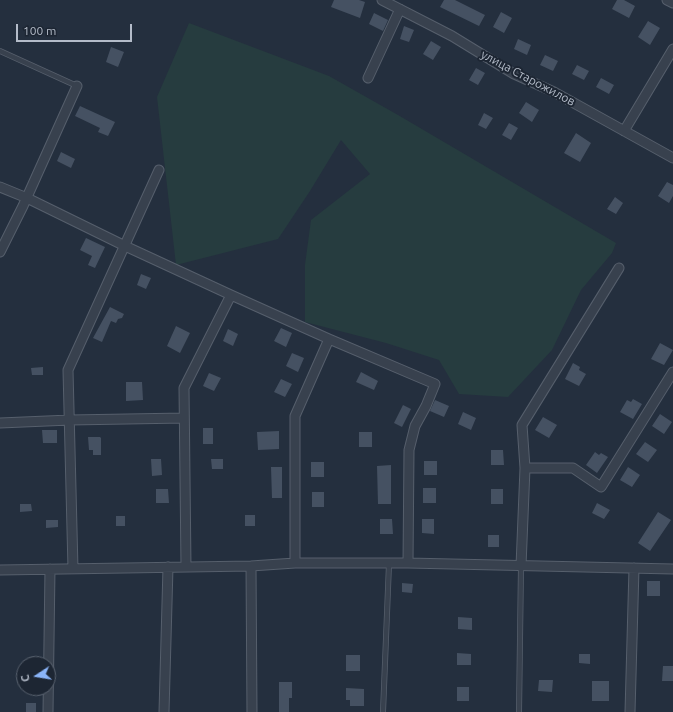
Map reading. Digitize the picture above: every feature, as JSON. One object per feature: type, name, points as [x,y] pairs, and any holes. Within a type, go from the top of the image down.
[{"type":"street","name":"улица Старожилов","points":[[382,0],[452,36],[514,74],[554,92],[673,158]]},
{"type":"street","points":[[667,0],[673,3]]},
{"type":"street","points":[[368,78],[400,9]]},
{"type":"street","points":[[624,131],[673,49]]},
{"type":"street","points":[[0,252],[27,198],[77,86]]},
{"type":"street","points":[[73,569],[68,370],[159,170]]},
{"type":"street","points":[[0,187],[27,198],[125,246],[231,295],[329,339],[436,384],[415,426],[409,450],[408,563]]},
{"type":"street","points":[[521,566],[525,468],[522,425],[619,268]]},
{"type":"street","points":[[186,567],[184,388],[231,295]]},
{"type":"street","points":[[295,563],[295,416],[329,339]]},
{"type":"street","points":[[525,468],[573,468],[601,487],[673,372]]},
{"type":"street","points":[[0,423],[184,418]]},
{"type":"street","points":[[0,570],[251,566],[295,563],[408,563],[673,569]]},
{"type":"street","points":[[251,566],[252,712]]},
{"type":"street","points":[[164,712],[168,567]]},
{"type":"street","points":[[630,712],[634,568]]},
{"type":"street","points":[[48,712],[50,569]]},
{"type":"lane","points":[[0,50],[77,86]]},
{"type":"lane","points":[[383,712],[389,564]]},
{"type":"lane","points":[[519,712],[521,566]]},
{"type":"green space","points":[[189,23],[329,76],[616,243],[612,253],[581,290],[552,350],[508,397],[459,394],[439,360],[386,343],[305,322],[305,265],[311,220],[370,174],[341,140],[310,191],[278,239],[176,265],[157,97]]},
{"type":"building","points":[[334,0],[359,0],[365,2],[360,18],[331,7]]},
{"type":"building","points":[[444,0],[455,0],[485,15],[479,26],[440,7]]},
{"type":"building","points":[[617,0],[624,0],[635,6],[629,18],[612,9]]},
{"type":"building","points":[[501,12],[512,18],[504,33],[493,27]]},
{"type":"building","points":[[374,13],[388,20],[383,31],[369,24]]},
{"type":"building","points":[[648,21],[660,28],[650,45],[638,37]]},
{"type":"building","points":[[404,26],[414,30],[409,42],[400,39]]},
{"type":"building","points":[[518,39],[531,45],[527,55],[514,49]]},
{"type":"building","points":[[431,41],[441,47],[433,60],[423,54]]},
{"type":"building","points":[[111,47],[124,52],[118,67],[106,62]]},
{"type":"building","points":[[545,55],[558,61],[553,71],[540,65]]},
{"type":"building","points":[[577,65],[589,71],[584,80],[572,74]]},
{"type":"building","points":[[476,68],[485,73],[478,85],[469,80]]},
{"type":"building","points":[[601,78],[614,85],[609,94],[596,87]]},
{"type":"building","points":[[526,102],[539,110],[532,122],[519,113]]},
{"type":"building","points":[[80,106],[115,122],[108,136],[98,132],[100,128],[75,116]]},
{"type":"building","points":[[484,113],[493,118],[486,129],[478,125]]},
{"type":"building","points":[[509,123],[518,128],[511,140],[502,135]]},
{"type":"building","points":[[576,133],[591,143],[580,162],[564,153]]},
{"type":"building","points":[[61,152],[75,159],[71,168],[57,161]]},
{"type":"building","points":[[667,182],[673,185],[673,196],[669,203],[658,196]]},
{"type":"building","points":[[615,197],[623,203],[616,214],[607,209]]},
{"type":"building","points":[[86,238],[105,247],[95,268],[88,265],[92,256],[80,250]]},
{"type":"building","points":[[141,274],[151,278],[146,289],[137,285]]},
{"type":"building","points":[[110,307],[124,314],[116,323],[111,321],[102,342],[93,338]]},
{"type":"building","points":[[176,326],[190,333],[180,353],[167,346]]},
{"type":"building","points":[[281,328],[292,333],[286,347],[274,341]]},
{"type":"building","points":[[228,329],[238,334],[233,346],[223,341]]},
{"type":"building","points":[[660,343],[673,350],[664,365],[651,359]]},
{"type":"building","points":[[292,353],[304,358],[298,372],[286,366]]},
{"type":"building","points":[[573,363],[580,367],[579,370],[586,374],[579,386],[565,379]]},
{"type":"building","points":[[43,367],[43,375],[32,375],[31,368]]},
{"type":"building","points":[[361,372],[378,381],[374,390],[356,382]]},
{"type":"building","points":[[209,373],[221,378],[214,391],[203,386]]},
{"type":"building","points":[[281,379],[292,384],[285,397],[274,392]]},
{"type":"building","points":[[126,382],[142,382],[143,400],[126,401]]},
{"type":"building","points":[[633,399],[642,404],[633,419],[620,412],[627,400],[631,402]]},
{"type":"building","points":[[435,400],[449,406],[444,417],[430,411]]},
{"type":"building","points":[[403,405],[411,409],[402,427],[394,423]]},
{"type":"building","points":[[463,412],[476,418],[471,430],[458,424]]},
{"type":"building","points":[[660,414],[672,422],[664,434],[652,426]]},
{"type":"building","points":[[543,417],[557,425],[549,438],[535,430]]},
{"type":"building","points":[[203,428],[213,428],[213,444],[203,444]]},
{"type":"building","points":[[42,430],[57,430],[57,443],[43,443]]},
{"type":"building","points":[[279,431],[279,449],[258,450],[257,432]]},
{"type":"building","points":[[359,432],[372,432],[372,447],[359,447]]},
{"type":"building","points":[[88,437],[101,438],[101,455],[93,455],[93,450],[89,450]]},
{"type":"building","points":[[645,442],[657,450],[648,462],[636,454]]},
{"type":"building","points":[[491,450],[503,450],[504,465],[491,465]]},
{"type":"building","points":[[595,452],[599,455],[601,453],[608,457],[597,473],[586,465]]},
{"type":"building","points":[[151,459],[161,459],[162,475],[152,476]]},
{"type":"building","points":[[211,459],[223,459],[223,469],[212,469]]},
{"type":"building","points":[[424,461],[437,461],[437,475],[424,475]]},
{"type":"building","points":[[311,462],[324,462],[324,477],[311,477]]},
{"type":"building","points":[[391,465],[391,504],[378,504],[377,466]]},
{"type":"building","points":[[271,467],[282,467],[282,498],[272,498]]},
{"type":"building","points":[[628,467],[640,475],[632,487],[620,480]]},
{"type":"building","points":[[423,488],[436,488],[436,503],[423,503]]},
{"type":"building","points":[[156,489],[168,489],[169,503],[156,503]]},
{"type":"building","points":[[491,489],[503,489],[503,504],[491,504]]},
{"type":"building","points":[[312,492],[324,492],[324,507],[312,507]]},
{"type":"building","points":[[597,503],[610,510],[604,519],[592,513]]},
{"type":"building","points":[[20,504],[31,504],[32,511],[20,512]]},
{"type":"building","points":[[658,512],[671,520],[650,551],[638,543]]},
{"type":"building","points":[[245,515],[255,515],[255,526],[245,526]]},
{"type":"building","points":[[116,516],[125,516],[125,526],[116,526]]},
{"type":"building","points":[[380,519],[392,519],[393,534],[380,534]]},
{"type":"building","points":[[422,519],[434,519],[434,534],[422,533]]},
{"type":"building","points":[[46,520],[58,520],[58,527],[46,528]]},
{"type":"building","points":[[488,535],[499,535],[499,547],[488,547]]},
{"type":"building","points":[[647,581],[660,581],[660,596],[647,596]]},
{"type":"building","points":[[402,583],[413,584],[412,593],[402,592]]},
{"type":"building","points":[[458,617],[472,618],[472,630],[458,629]]},
{"type":"building","points":[[457,653],[471,654],[471,665],[457,665]]},
{"type":"building","points":[[579,654],[590,654],[590,664],[579,663]]},
{"type":"building","points":[[346,655],[360,655],[360,671],[346,671]]},
{"type":"building","points":[[663,666],[673,666],[673,681],[662,681]]},
{"type":"building","points":[[539,680],[553,680],[552,692],[538,691]]},
{"type":"building","points":[[592,681],[609,681],[609,701],[592,701]]},
{"type":"building","points":[[279,682],[292,682],[292,698],[289,698],[289,712],[279,712]]},
{"type":"building","points":[[457,687],[469,687],[469,701],[457,701]]},
{"type":"building","points":[[346,688],[364,689],[364,706],[350,706],[350,700],[346,700]]},
{"type":"building","points":[[26,703],[36,703],[36,712],[26,712]]}]
